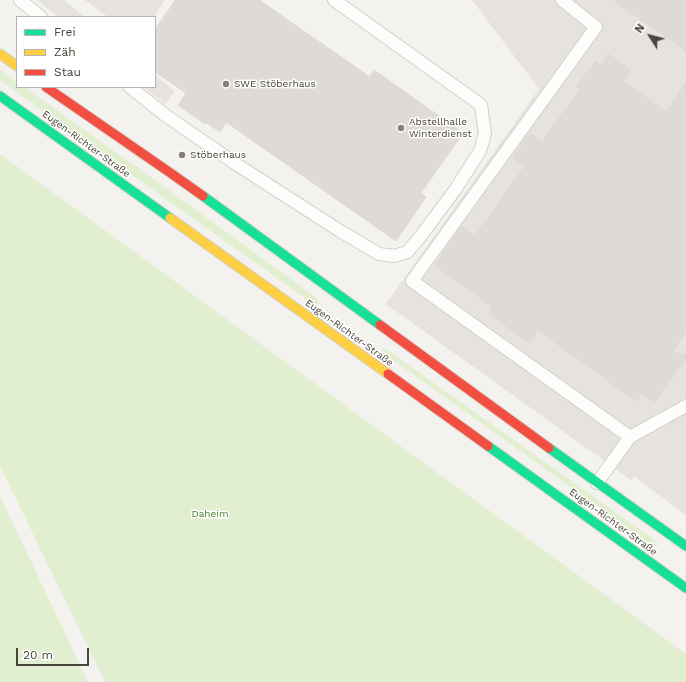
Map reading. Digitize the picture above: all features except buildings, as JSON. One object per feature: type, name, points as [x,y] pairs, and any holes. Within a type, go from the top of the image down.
[{"type":"main road","points":[[0,54],[16,65]]},
{"type":"main road","points":[[47,88],[172,174],[686,546]]},
{"type":"main road","name":"Eugen-Richter-Straße","points":[[0,96],[686,588]]},
{"type":"lane","points":[[20,0],[40,16]]},
{"type":"lane","points":[[131,88],[177,123],[236,164],[340,232],[379,254],[394,256],[408,252],[455,190],[480,151],[484,134],[481,105],[334,0]]},
{"type":"lane","points":[[562,0],[596,27],[412,281],[630,437]]},
{"type":"lane","points":[[597,483],[630,437],[686,406]]},
{"type":"shaded area","points":[[37,0],[64,0],[84,16],[57,16]]},
{"type":"shaded area","points":[[85,0],[165,0],[155,16],[107,16]]},
{"type":"shaded area","points":[[472,0],[686,0],[686,515],[634,476],[631,480],[386,304],[539,89]]},
{"type":"shaded area","points":[[156,76],[175,91],[165,104],[144,88],[156,88]]},
{"type":"shaded area","points":[[400,286],[596,425],[586,439],[391,299]]},
{"type":"green space","points":[[0,69],[16,81],[16,88],[25,88],[166,188],[318,299],[319,304],[315,305],[0,80]]},
{"type":"green space","name":"Daheim","points":[[0,154],[686,654],[686,682],[105,682],[0,466]]},
{"type":"green space","points":[[381,348],[386,349],[656,541],[652,545],[383,353]]},
{"type":"green space","points":[[0,496],[88,682],[0,682]]},
{"type":"traffic: fast","points":[[0,96],[170,218]]},
{"type":"traffic: fast","points":[[203,196],[380,325]]},
{"type":"traffic: fast","points":[[488,446],[686,588]]},
{"type":"traffic: fast","points":[[549,448],[686,546]]},
{"type":"traffic: slow","points":[[0,54],[16,65]]},
{"type":"traffic: slow","points":[[170,218],[388,374]]},
{"type":"traffic: jam","points":[[47,88],[203,196]]},
{"type":"traffic: jam","points":[[380,325],[549,448]]},
{"type":"traffic: jam","points":[[388,374],[488,446]]},
{"type":"place","name":"SWE Stöberhaus","points":[[226,84]]},
{"type":"place","name":"Abstellhalle Winterdienst","points":[[401,128]]},
{"type":"place","name":"Stöberhaus","points":[[182,155]]}]
